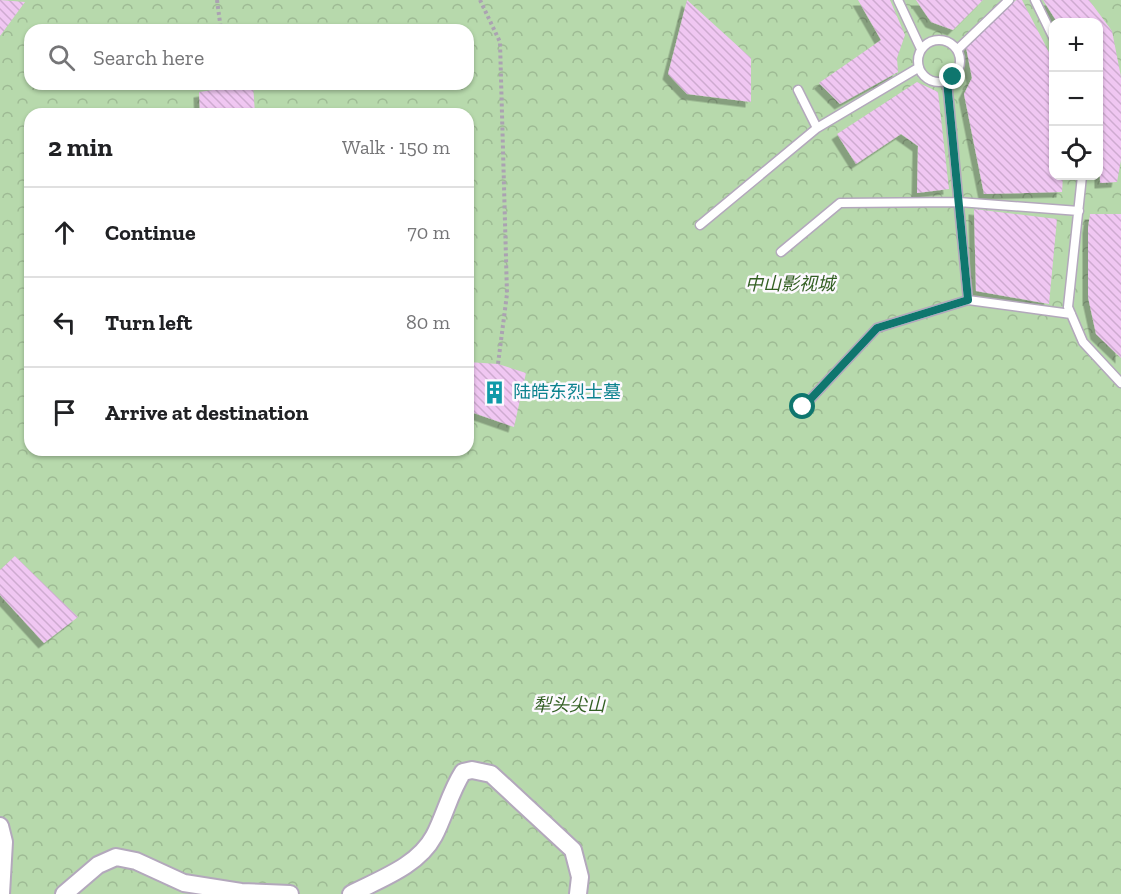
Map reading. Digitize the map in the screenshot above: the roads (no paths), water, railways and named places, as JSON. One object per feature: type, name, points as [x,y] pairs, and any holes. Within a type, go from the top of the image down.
[{"type":"street","points":[[351,894],[410,864],[434,837],[455,785],[463,772],[472,770],[491,774],[573,850],[580,877],[578,894]]},
{"type":"street","points":[[0,826],[4,842],[1,894]]},
{"type":"street","points":[[64,894],[98,864],[116,857],[136,861],[184,884],[242,892],[290,894]]},
{"type":"lane","points":[[898,0],[921,48]]},
{"type":"lane","points":[[957,50],[1008,0]]},
{"type":"lane","points":[[1035,0],[1049,30]]},
{"type":"lane","points":[[939,40],[946,41],[957,50],[960,57],[958,71],[947,81],[933,82],[918,69],[917,62],[921,48],[926,44],[939,40]]},
{"type":"lane","points":[[700,225],[817,128],[918,69]]},
{"type":"lane","points":[[947,81],[968,300]]},
{"type":"lane","points":[[798,90],[817,128]]},
{"type":"lane","points":[[1082,180],[1068,307],[1083,342],[1121,383]]},
{"type":"lane","points":[[781,252],[840,203],[959,202],[1079,211]]},
{"type":"lane","points":[[803,407],[877,328],[968,300],[1071,314]]},
{"type":"place","name":"陆皓东烈士墓","points":[[495,392]]},
{"type":"park label","name":"中山影视城","points":[[790,284]]},
{"type":"park label","name":"犁头尖山","points":[[569,705]]}]
